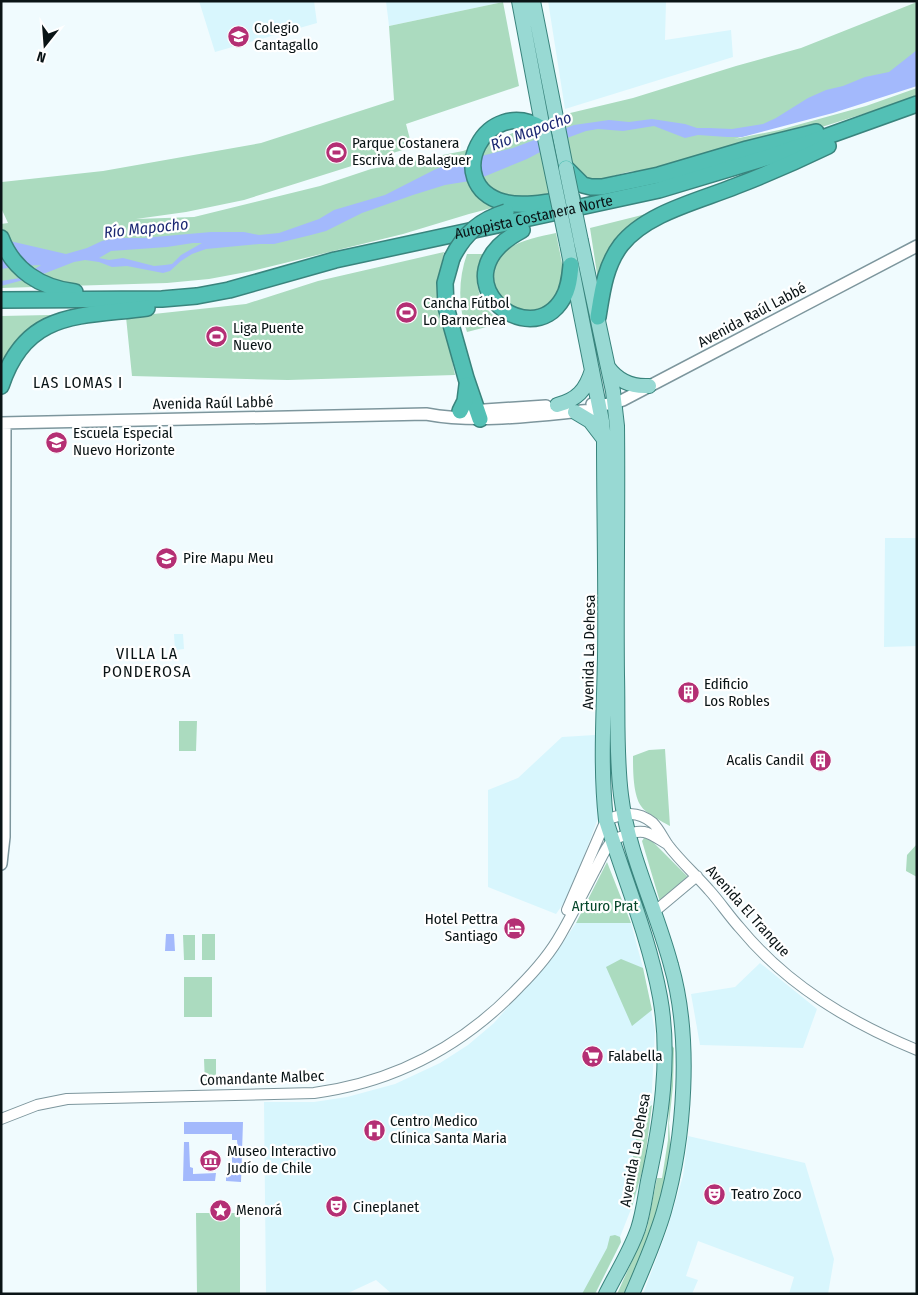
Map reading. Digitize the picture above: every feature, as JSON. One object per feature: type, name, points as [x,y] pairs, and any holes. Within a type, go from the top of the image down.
[{"type":"highway","name":"Autopista Costanera Norte","points":[[145,303],[229,290],[343,258],[659,190],[772,156],[917,104]]},
{"type":"highway","name":"Autopista Costanera Norte","points":[[145,303],[195,305],[226,300],[340,268],[632,206],[748,174],[917,114]]},
{"type":"highway","points":[[566,168],[579,182],[591,187],[602,187],[642,179],[747,149],[883,117]]},
{"type":"highway","points":[[505,208],[483,191],[476,181],[473,169],[477,146],[485,133],[493,127],[514,121],[529,123],[543,129]]},
{"type":"highway","points":[[598,317],[603,285],[612,260],[623,243],[641,227],[664,214],[766,174],[828,146]]},
{"type":"highway","points":[[478,415],[450,325],[445,292],[446,274],[462,240],[485,220],[505,208],[659,190]]},
{"type":"highway","points":[[522,230],[498,246],[489,259],[486,269],[486,283],[490,294],[496,304],[504,311],[515,316],[528,318],[540,317],[550,312],[560,303],[565,295],[570,281],[571,265]]},
{"type":"highway","points":[[1,238],[16,263],[37,281],[62,290],[102,294],[145,303]]},
{"type":"highway","points":[[2,304],[145,303]]},
{"type":"highway","points":[[1,386],[17,353],[29,339],[44,328],[74,316],[145,303]]},
{"type":"highway","points":[[460,411],[466,396],[464,373]]},
{"type":"main road","name":"Avenida La Dehesa","points":[[519,1],[543,129],[574,242],[598,317],[615,403],[618,513],[618,761],[624,814],[637,863],[671,963],[682,1020],[684,1052],[678,1137],[671,1185],[654,1240],[632,1294]]},
{"type":"main road","name":"Avenida La Dehesa","points":[[533,1],[566,168],[574,242],[571,265],[599,406],[604,441],[606,586],[603,770],[606,820],[652,964],[660,995],[663,1031],[664,1061],[660,1117],[642,1211],[634,1239],[606,1294]]},
{"type":"main road","name":"Avenida Raúl Labbé","points":[[426,414],[440,411],[460,411],[478,415],[575,412],[593,410],[599,406],[615,403],[917,246]]},
{"type":"main road","points":[[608,367],[624,382],[636,386],[649,386]]},
{"type":"main road","points":[[557,406],[570,401],[582,393],[588,383],[592,370]]},
{"type":"main road","name":"Avenida Raúl Labbé","points":[[3,423],[426,414],[459,419],[557,406],[591,404],[599,406]]},
{"type":"main road","points":[[575,412],[590,421],[604,441]]},
{"type":"main road","points":[[1,864],[4,837],[3,423]]},
{"type":"main road","points":[[1,574],[4,586]]},
{"type":"main road","points":[[663,1031],[684,1052]]},
{"type":"street","points":[[606,820],[624,814]]},
{"type":"street","name":"Avenida El Tranque","points":[[624,814],[638,815],[654,824],[667,844],[697,876],[754,944],[800,986],[843,1014],[876,1032],[917,1050]]},
{"type":"street","name":"Comandante Malbec","points":[[524,982],[568,908],[606,820]]},
{"type":"street","name":"Avenida El Tranque","points":[[629,833],[646,831],[667,844]]},
{"type":"street","points":[[613,840],[629,833]]},
{"type":"street","name":"Comandante Malbec","points":[[1,1119],[30,1107],[67,1099],[297,1094],[331,1091],[365,1084],[397,1072],[443,1049],[485,1019],[524,982],[546,957],[561,935],[603,855],[613,840]]},
{"type":"street","points":[[654,912],[697,876]]},
{"type":"shaded area","name":"Colegio Cantagallo","points":[[199,1],[314,1],[317,23],[215,52]]},
{"type":"shaded area","points":[[386,1],[503,1],[503,2],[389,26]]},
{"type":"shaded area","points":[[548,1],[666,1],[665,40],[731,30],[733,57],[565,109]]},
{"type":"shaded area","points":[[885,538],[917,538],[917,646],[884,647]]},
{"type":"shaded area","points":[[174,634],[183,634],[184,649],[175,650]]},
{"type":"shaded area","points":[[595,735],[600,813],[570,894],[556,914],[488,887],[488,790],[518,778],[562,737]]},
{"type":"shaded area","points":[[576,923],[631,923],[643,968],[655,1031],[650,1127],[640,1182],[620,1237],[621,1242],[595,1294],[392,1294],[376,1280],[346,1294],[266,1294],[264,1102],[314,1102],[347,1097],[395,1084],[440,1063],[468,1045],[494,1023],[559,948]]},
{"type":"shaded area","points":[[760,963],[817,1009],[803,1048],[700,1045],[691,994],[735,987]]},
{"type":"shaded area","points":[[688,1136],[805,1163],[834,1259],[828,1294],[789,1294],[794,1277],[698,1241],[686,1276],[698,1280],[692,1294],[643,1294],[667,1230],[683,1176]]},
{"type":"green space","points":[[503,2],[519,86],[406,124],[412,147],[244,200],[186,212],[136,219],[194,217],[320,186],[371,169],[463,151],[566,114],[633,98],[801,48],[917,2],[917,85],[734,139],[779,130],[866,106],[917,88],[917,97],[825,126],[767,139],[670,167],[628,172],[469,214],[403,234],[252,271],[209,279],[167,283],[1,288],[1,224],[8,223],[2,210],[2,182],[103,171],[261,143],[394,100],[389,26]]},
{"type":"green space","points":[[666,209],[639,227],[599,287],[590,228]]},
{"type":"green space","points":[[556,233],[563,268],[560,292],[541,311],[517,312],[497,292],[494,278],[496,264],[508,249],[516,244]]},
{"type":"green space","points":[[444,252],[440,272],[439,296],[455,375],[288,380],[132,376],[126,317],[246,304],[318,281]]},
{"type":"green space","points":[[467,254],[484,254],[477,275],[478,290],[488,310],[502,323],[467,332],[462,313],[460,293],[462,273]]},
{"type":"green space","points":[[50,315],[51,320],[7,365],[1,360],[1,316]]},
{"type":"green space","points":[[179,721],[197,721],[196,751],[179,751]]},
{"type":"green space","points":[[665,749],[670,826],[643,809],[636,795],[633,775],[633,756],[649,750]]},
{"type":"green space","points":[[648,837],[688,877],[660,902],[642,841]]},
{"type":"green space","points":[[917,844],[917,877],[906,871],[907,855]]},
{"type":"green space","name":"Arturo Prat","points":[[607,862],[631,923],[576,923]]},
{"type":"green space","points":[[202,934],[215,934],[215,960],[202,960]]},
{"type":"green space","points":[[183,935],[195,935],[195,960],[184,960]]},
{"type":"green space","points":[[621,959],[643,968],[652,1010],[632,1026],[606,967]]},
{"type":"green space","points":[[184,977],[212,977],[212,1017],[184,1017]]},
{"type":"green space","points":[[670,1044],[674,1048],[673,1086],[669,1123],[671,1156],[656,1218],[626,1294],[617,1294],[647,1228],[657,1178],[662,1178],[668,1140]]},
{"type":"green space","points":[[204,1059],[216,1059],[216,1084],[205,1084]]},
{"type":"green space","points":[[652,1105],[644,1165],[631,1210],[622,1206],[640,1123],[647,1109]]},
{"type":"green space","points":[[196,1213],[240,1213],[240,1294],[197,1294]]},
{"type":"green space","points":[[610,1236],[620,1237],[621,1242],[595,1294],[582,1294],[607,1248]]},
{"type":"water","points":[[917,50],[917,86],[833,113],[742,137],[698,135],[685,138],[654,126],[623,131],[598,129],[586,131],[567,138],[527,159],[476,180],[445,185],[413,195],[362,213],[326,231],[311,235],[274,244],[206,249],[192,254],[170,271],[163,273],[127,266],[112,267],[99,262],[85,260],[1,286],[1,281],[20,278],[41,265],[1,269],[1,239],[66,254],[115,238],[143,238],[211,232],[244,232],[259,235],[279,233],[319,219],[334,210],[385,195],[446,165],[513,148],[574,125],[609,120],[629,122],[652,119],[685,124],[697,128],[732,129],[763,124],[808,98],[826,90],[843,86],[865,77],[889,72]],"holes":[[[202,243],[181,255],[172,264],[154,266],[123,258],[109,260],[99,258],[111,251]]]},
{"type":"water","points":[[166,934],[174,934],[175,951],[165,951]]},
{"type":"water","points":[[184,1122],[243,1122],[241,1182],[226,1181],[226,1173],[232,1173],[232,1152],[238,1152],[237,1140],[232,1140],[232,1134],[184,1134]]},
{"type":"water","points":[[184,1142],[189,1142],[190,1167],[193,1168],[193,1174],[216,1173],[215,1181],[183,1181]]},
{"type":"place","name":"Colegio Cantagallo","points":[[238,37]]},
{"type":"place","name":"Parque Costanera Escrivá de Balaguer","points":[[336,152]]},
{"type":"place","name":"Cancha Fútbol Lo Barnechea","points":[[407,312]]},
{"type":"place","name":"Liga Puente Nuevo","points":[[217,337]]},
{"type":"place","name":"Escuela Especial Nuevo Horizonte","points":[[57,442]]},
{"type":"place","name":"Pire Mapu Meu","points":[[167,558]]},
{"type":"place","name":"Edificio Los Robles","points":[[688,693]]},
{"type":"place","name":"Acalis Candil","points":[[820,760]]},
{"type":"place","name":"Hotel Pettra Santiago","points":[[514,928]]},
{"type":"place","name":"Falabella","points":[[592,1056]]},
{"type":"place","name":"Centro Medico Clínica Santa Maria","points":[[374,1130]]},
{"type":"place","name":"Museo Interactivo Judío de Chile","points":[[211,1160]]},
{"type":"place","name":"Teatro Zoco","points":[[715,1194]]},
{"type":"place","name":"Cineplanet","points":[[337,1207]]},
{"type":"place","name":"Menorá","points":[[220,1210]]},
{"type":"district","name":"LAS LOMAS I","points":[[78,382]]},
{"type":"district","name":"VILLA LA PONDEROSA","points":[[147,662]]},
{"type":"water label","name":"Río Mapocho","points":[[531,131]]},
{"type":"water label","name":"Río Mapocho","points":[[146,228]]}]
